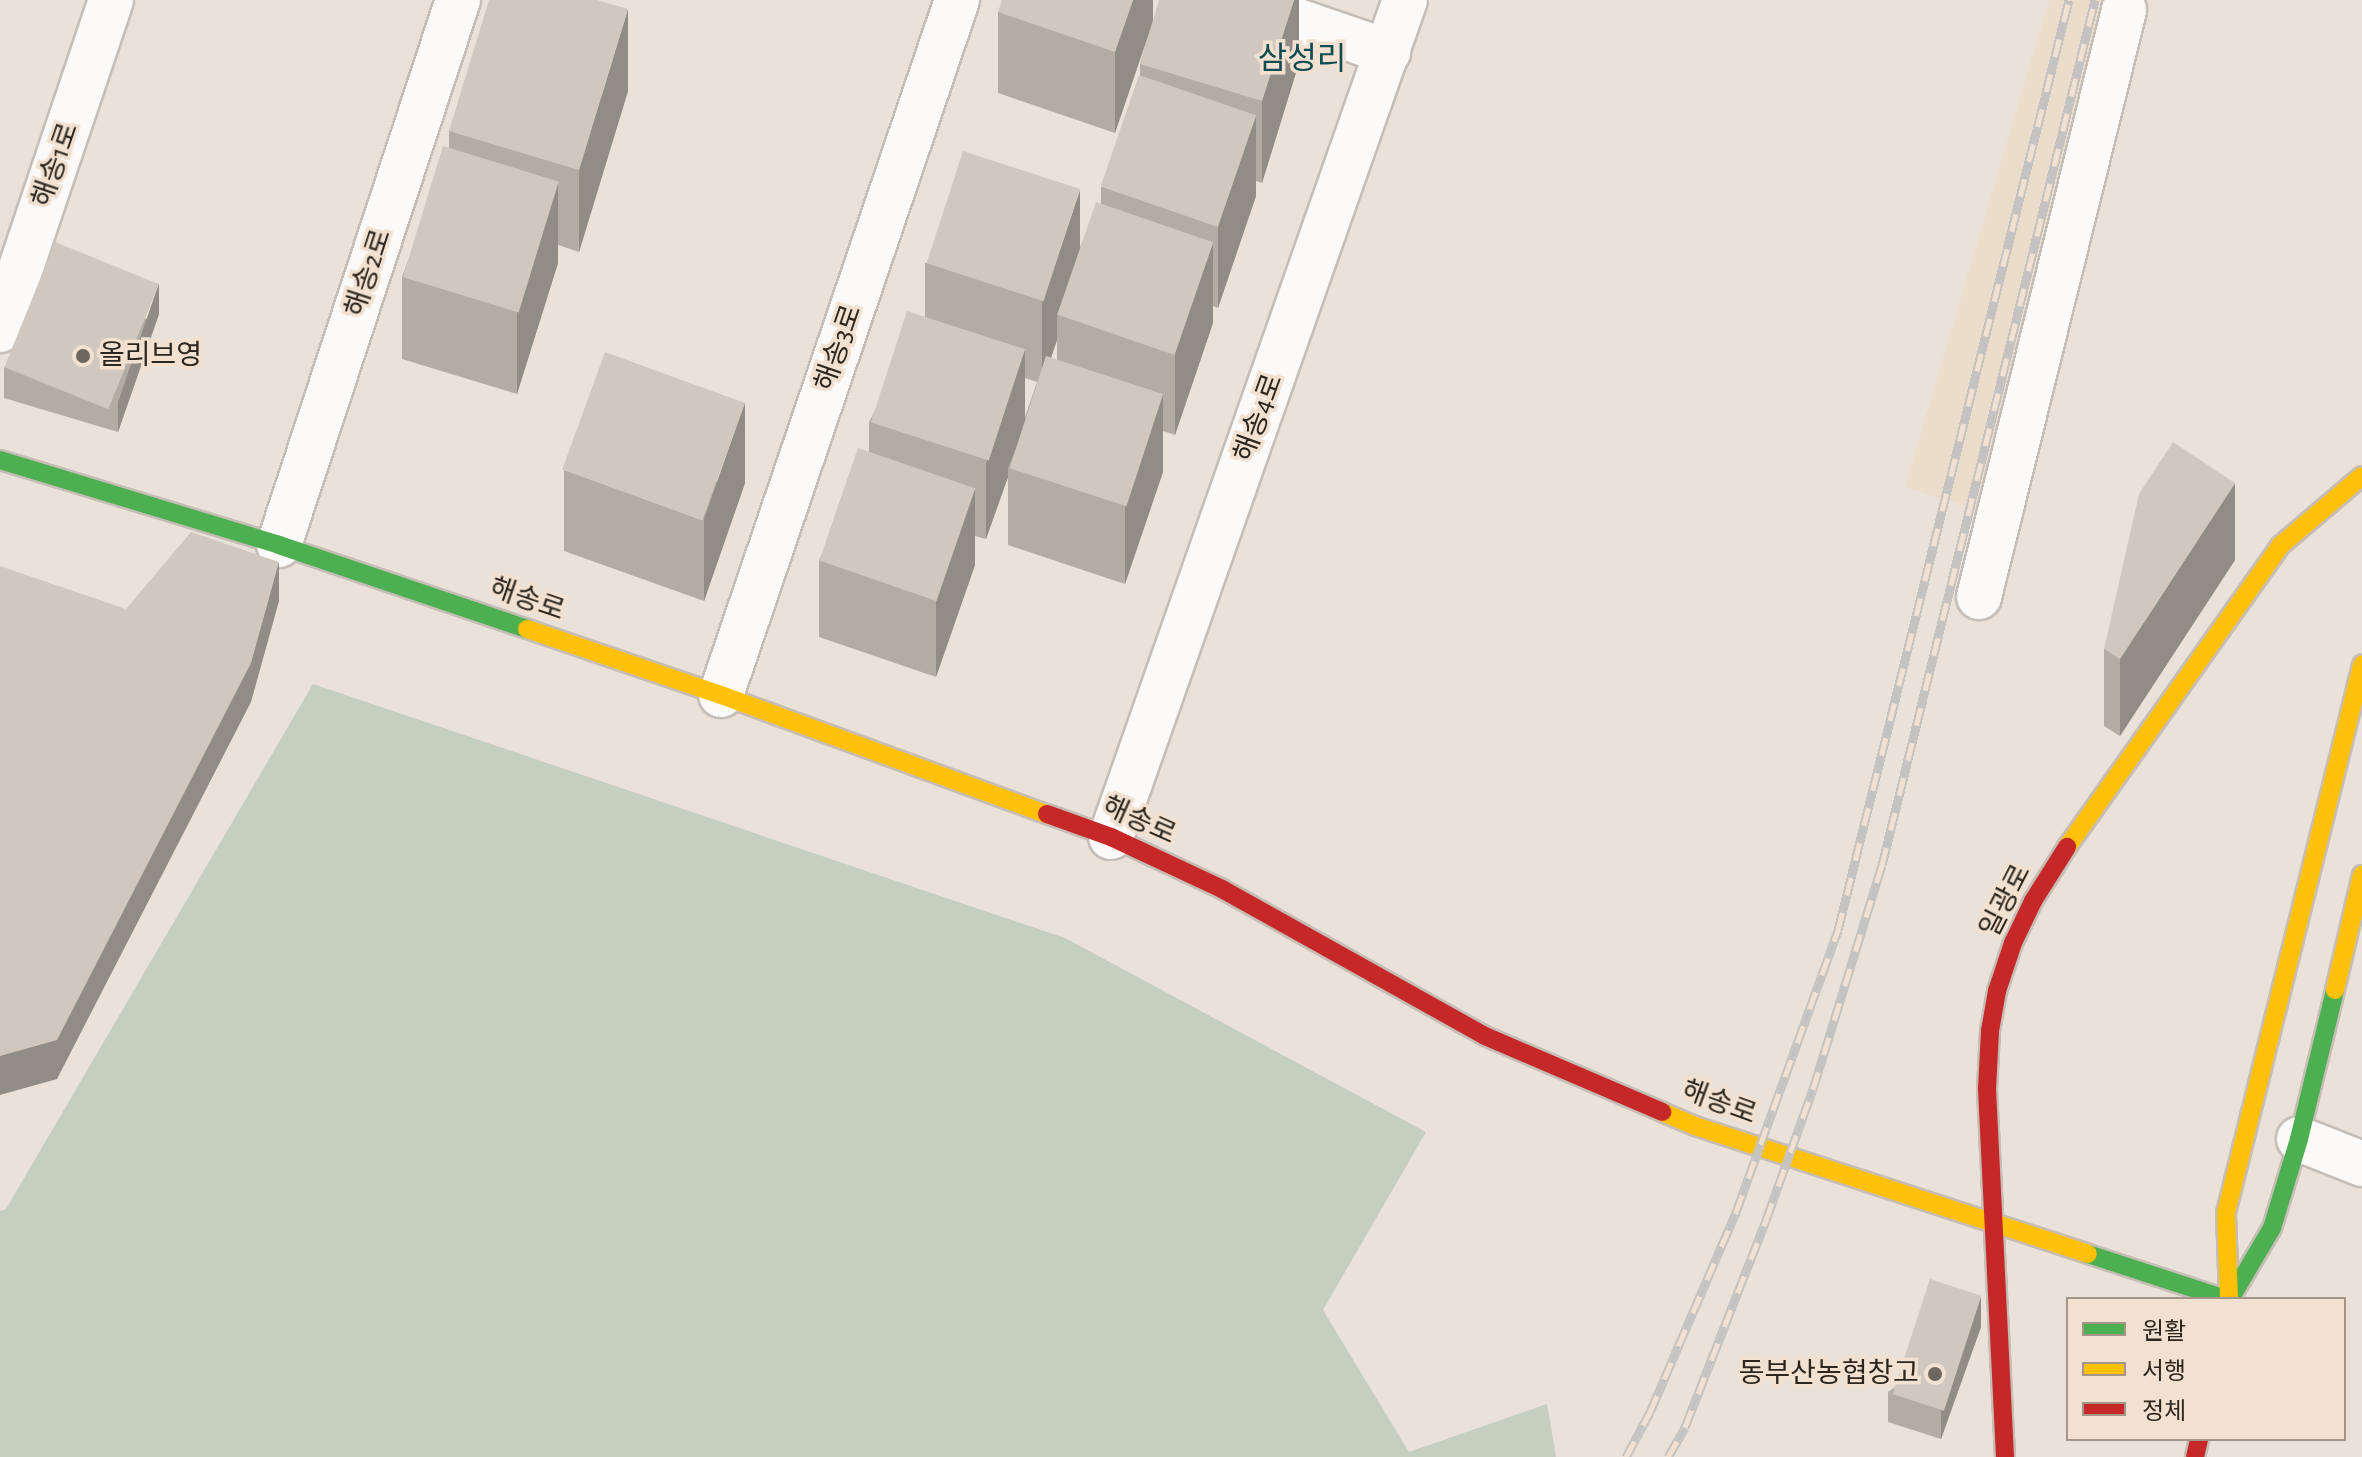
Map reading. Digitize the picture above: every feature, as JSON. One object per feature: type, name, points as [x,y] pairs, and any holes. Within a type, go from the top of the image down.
[{"type":"street","name":"해송1로","points":[[0,330],[111,0]]},
{"type":"street","name":"해송2로","points":[[279,545],[458,0]]},
{"type":"street","name":"해송3로","points":[[721,695],[957,0]]},
{"type":"street","points":[[1237,0],[1388,52]]},
{"type":"street","name":"해송4로","points":[[1111,837],[1405,0]]},
{"type":"street","points":[[1979,597],[2124,10]]},
{"type":"street","name":"해송로","points":[[0,460],[279,545],[721,695],[1111,837],[1222,889],[1485,1036],[1695,1126],[2223,1297]]},
{"type":"street","name":"일광로","points":[[2005,1457],[1987,1089],[1990,1031],[2013,943],[2033,901],[2281,545],[2362,476]]},
{"type":"street","points":[[2229,1297],[2226,1213],[2362,665]]},
{"type":"street","points":[[2230,1297],[2272,1228],[2299,1139],[2362,875]]},
{"type":"street","points":[[2299,1139],[2362,1164]]},
{"type":"shaded area","points":[[2049,0],[2120,0],[1994,515],[1905,487]]},
{"type":"green space","points":[[313,684],[1065,938],[1426,1132],[1323,1310],[1409,1452],[1547,1404],[1556,1457],[0,1457],[0,1211],[6,1209]]},
{"type":"building","points":[[489,0],[597,0],[628,9],[579,170],[449,131]]},
{"type":"building","points":[[1002,0],[1133,0],[1115,52],[998,12]]},
{"type":"building","points":[[1159,0],[1294,0],[1262,101],[1140,64]]},
{"type":"building","points":[[1139,75],[1256,115],[1218,227],[1101,187]]},
{"type":"building","points":[[443,146],[559,181],[519,312],[403,277]]},
{"type":"building","points":[[963,151],[1080,189],[1044,301],[927,263]]},
{"type":"building","points":[[1096,202],[1213,242],[1175,355],[1057,315]]},
{"type":"building","name":"올리브영","points":[[55,242],[159,284],[108,409],[4,367]]},
{"type":"building","points":[[907,311],[1025,349],[989,461],[871,422]]},
{"type":"building","points":[[605,352],[745,403],[702,520],[562,469]]},
{"type":"building","points":[[1046,356],[1163,394],[1127,506],[1010,468]]},
{"type":"building","points":[[2173,442],[2235,483],[2120,659],[2104,649],[2139,494]]},
{"type":"building","points":[[858,448],[975,488],[937,601],[819,561]]},
{"type":"building","points":[[191,532],[279,562],[251,663],[57,1040],[0,1056],[0,566],[126,609]]},
{"type":"building","name":"동부산농협창고","points":[[1930,1279],[1981,1296],[1944,1411],[1893,1394]]},
{"type":"railway","points":[[1626,1457],[1650,1412],[1736,1212],[1838,930],[2069,0]]},
{"type":"railway","points":[[1668,1457],[1685,1427],[1766,1220],[1813,1089],[1882,865],[2095,0]]},
{"type":"traffic: fast","points":[[0,460],[279,545],[527,629]]},
{"type":"traffic: fast","points":[[2231,1297],[2272,1228],[2299,1139],[2335,990]]},
{"type":"traffic: fast","points":[[2088,1254],[2220,1297]]},
{"type":"traffic: slow","points":[[2067,847],[2281,545],[2362,476]]},
{"type":"traffic: slow","points":[[527,629],[721,695],[1047,814]]},
{"type":"traffic: slow","points":[[2229,1297],[2226,1213],[2362,665]]},
{"type":"traffic: slow","points":[[2335,990],[2362,875]]},
{"type":"traffic: slow","points":[[1662,1112],[1695,1126],[2088,1254]]},
{"type":"traffic: jam","points":[[1047,814],[1111,837],[1222,889],[1485,1036],[1662,1112]]},
{"type":"traffic: jam","points":[[2005,1457],[1987,1089],[1990,1031],[1997,991],[2013,943],[2033,901],[2067,847]]},
{"type":"traffic: jam","points":[[2195,1457],[2199,1441]]},
{"type":"place","name":"올리브영","points":[[83,356]]},
{"type":"place","name":"동부산농협창고","points":[[1935,1374]]},
{"type":"district","name":"삼성리","points":[[1302,59]]}]
